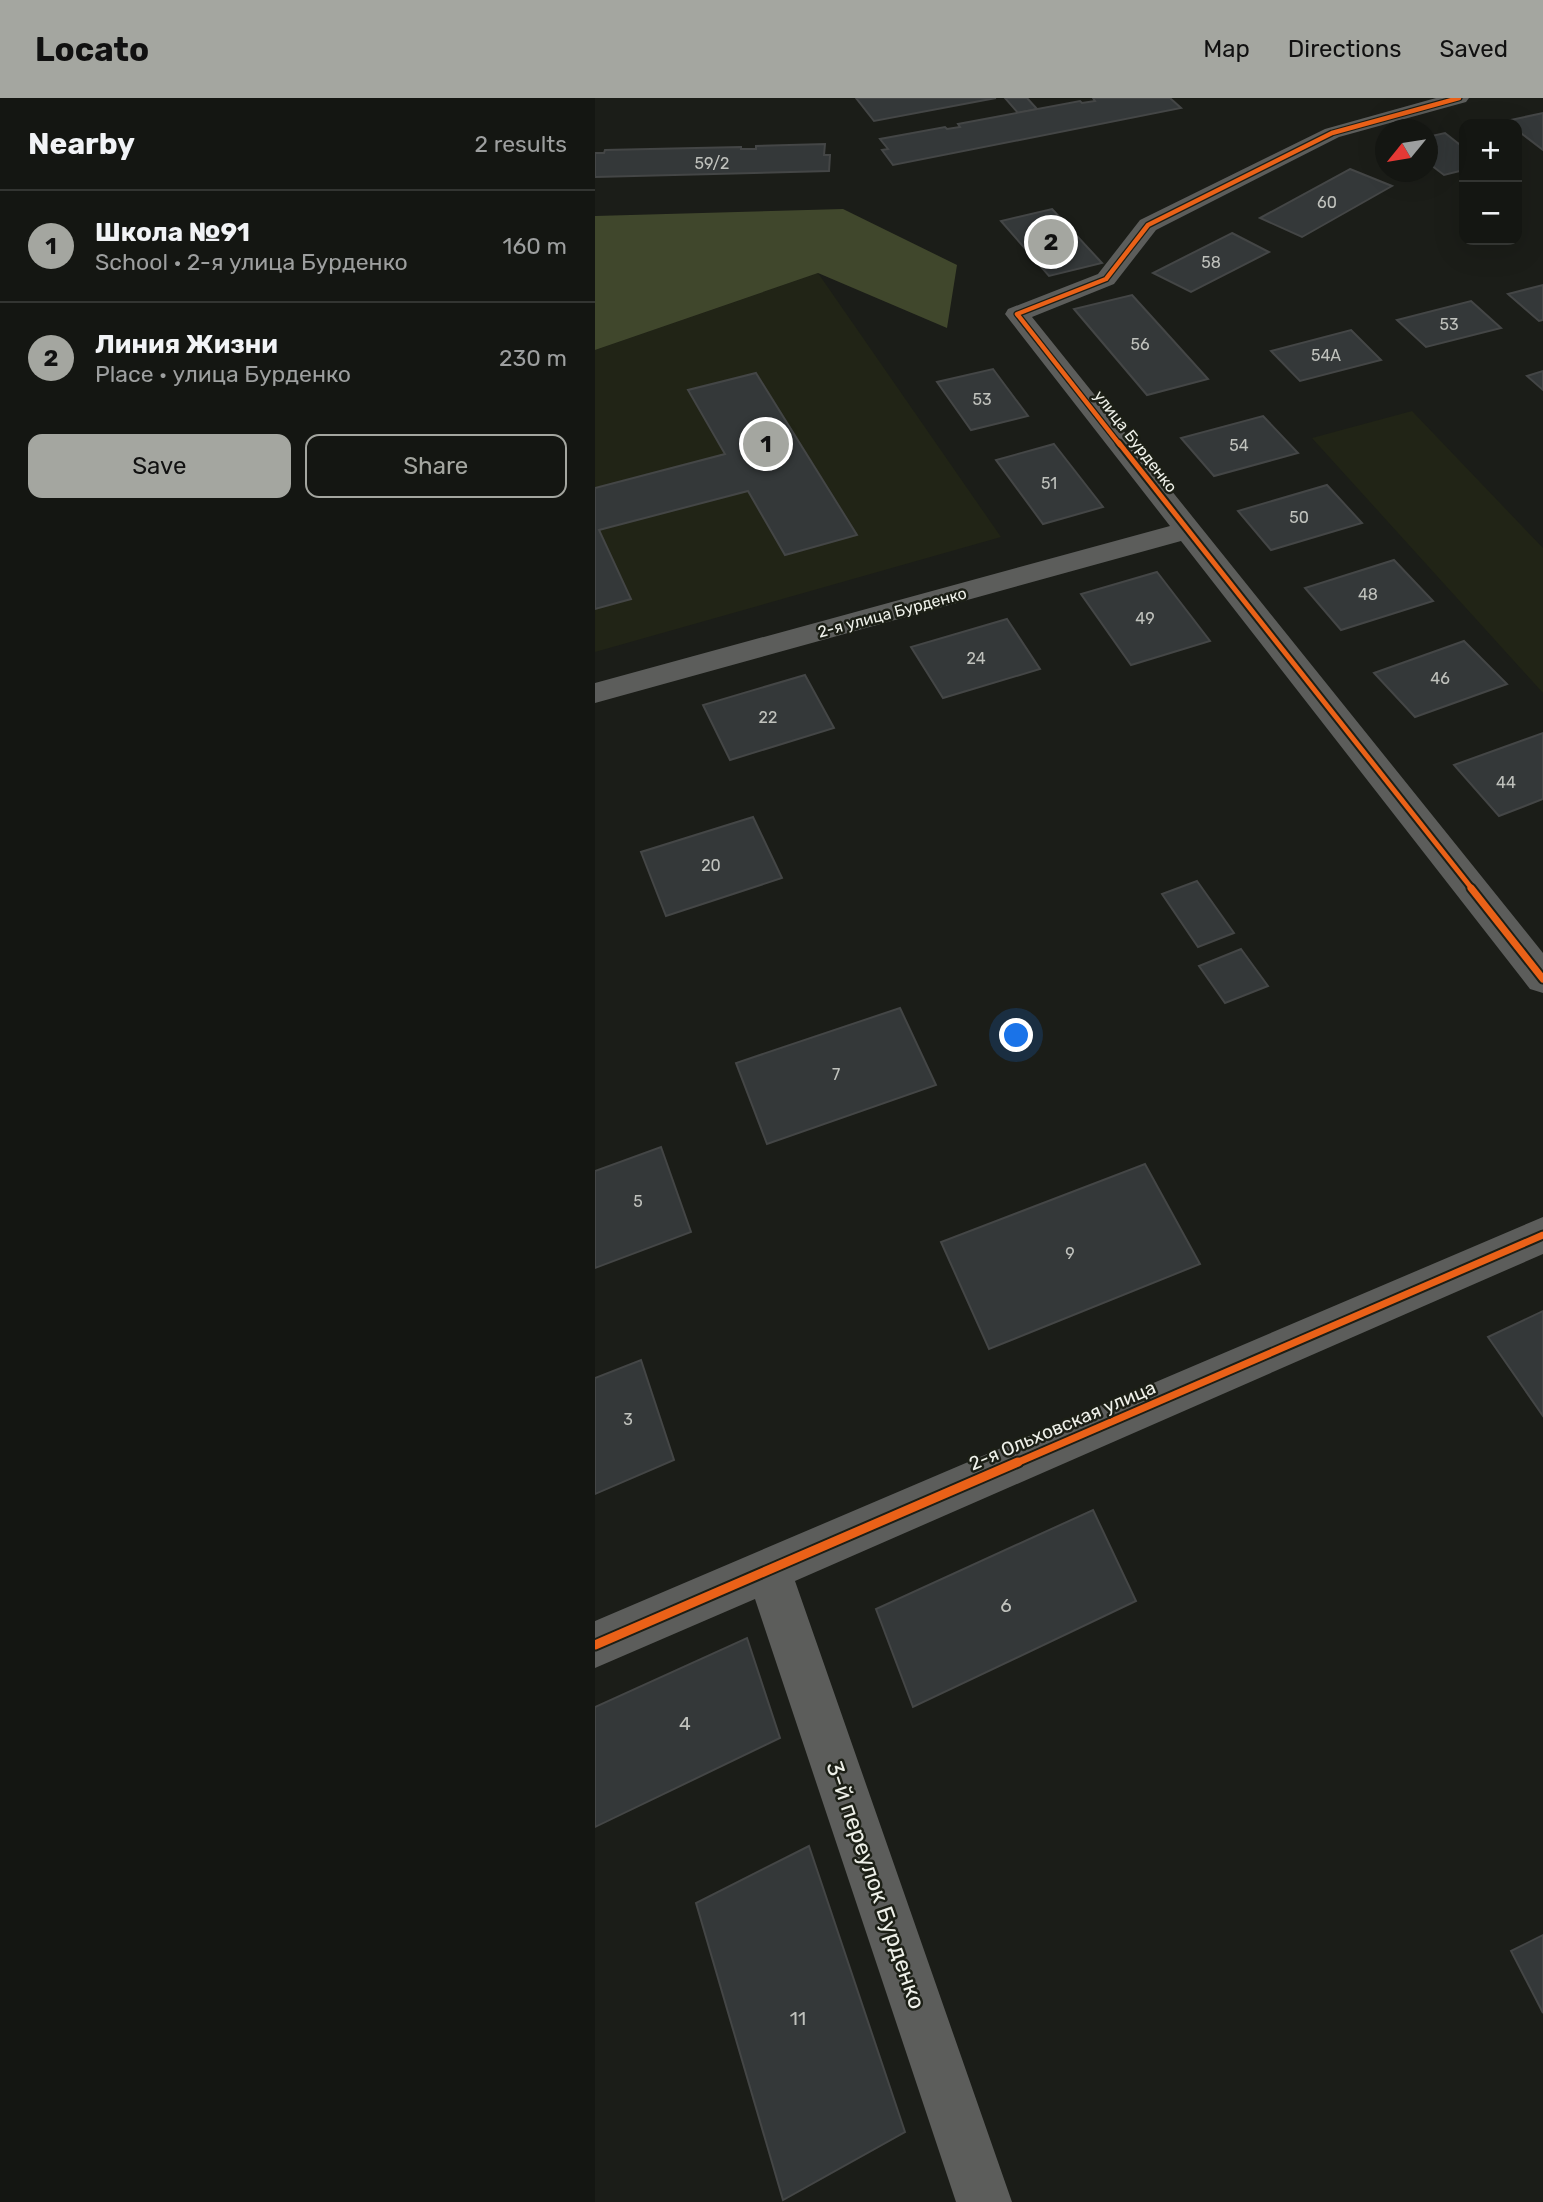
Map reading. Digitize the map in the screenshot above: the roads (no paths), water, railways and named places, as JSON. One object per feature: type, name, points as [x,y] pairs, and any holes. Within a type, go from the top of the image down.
[{"type":"street","name":"улица Бурденко","points":[[1459,98],[1332,133],[1148,225],[1106,279],[1017,314],[1543,979]]},
{"type":"street","name":"2-я улица Бурденко","points":[[595,694],[1188,530]]},
{"type":"street","name":"2-я Ольховская улица","points":[[595,1645],[1543,1235]]},
{"type":"street","name":"3-й переулок Бурденко","points":[[768,1569],[984,2202]]},
{"type":"place","name":"Линия Жизни","points":[[1051,242]]},
{"type":"place","name":"Школа №91","points":[[766,444]]}]
